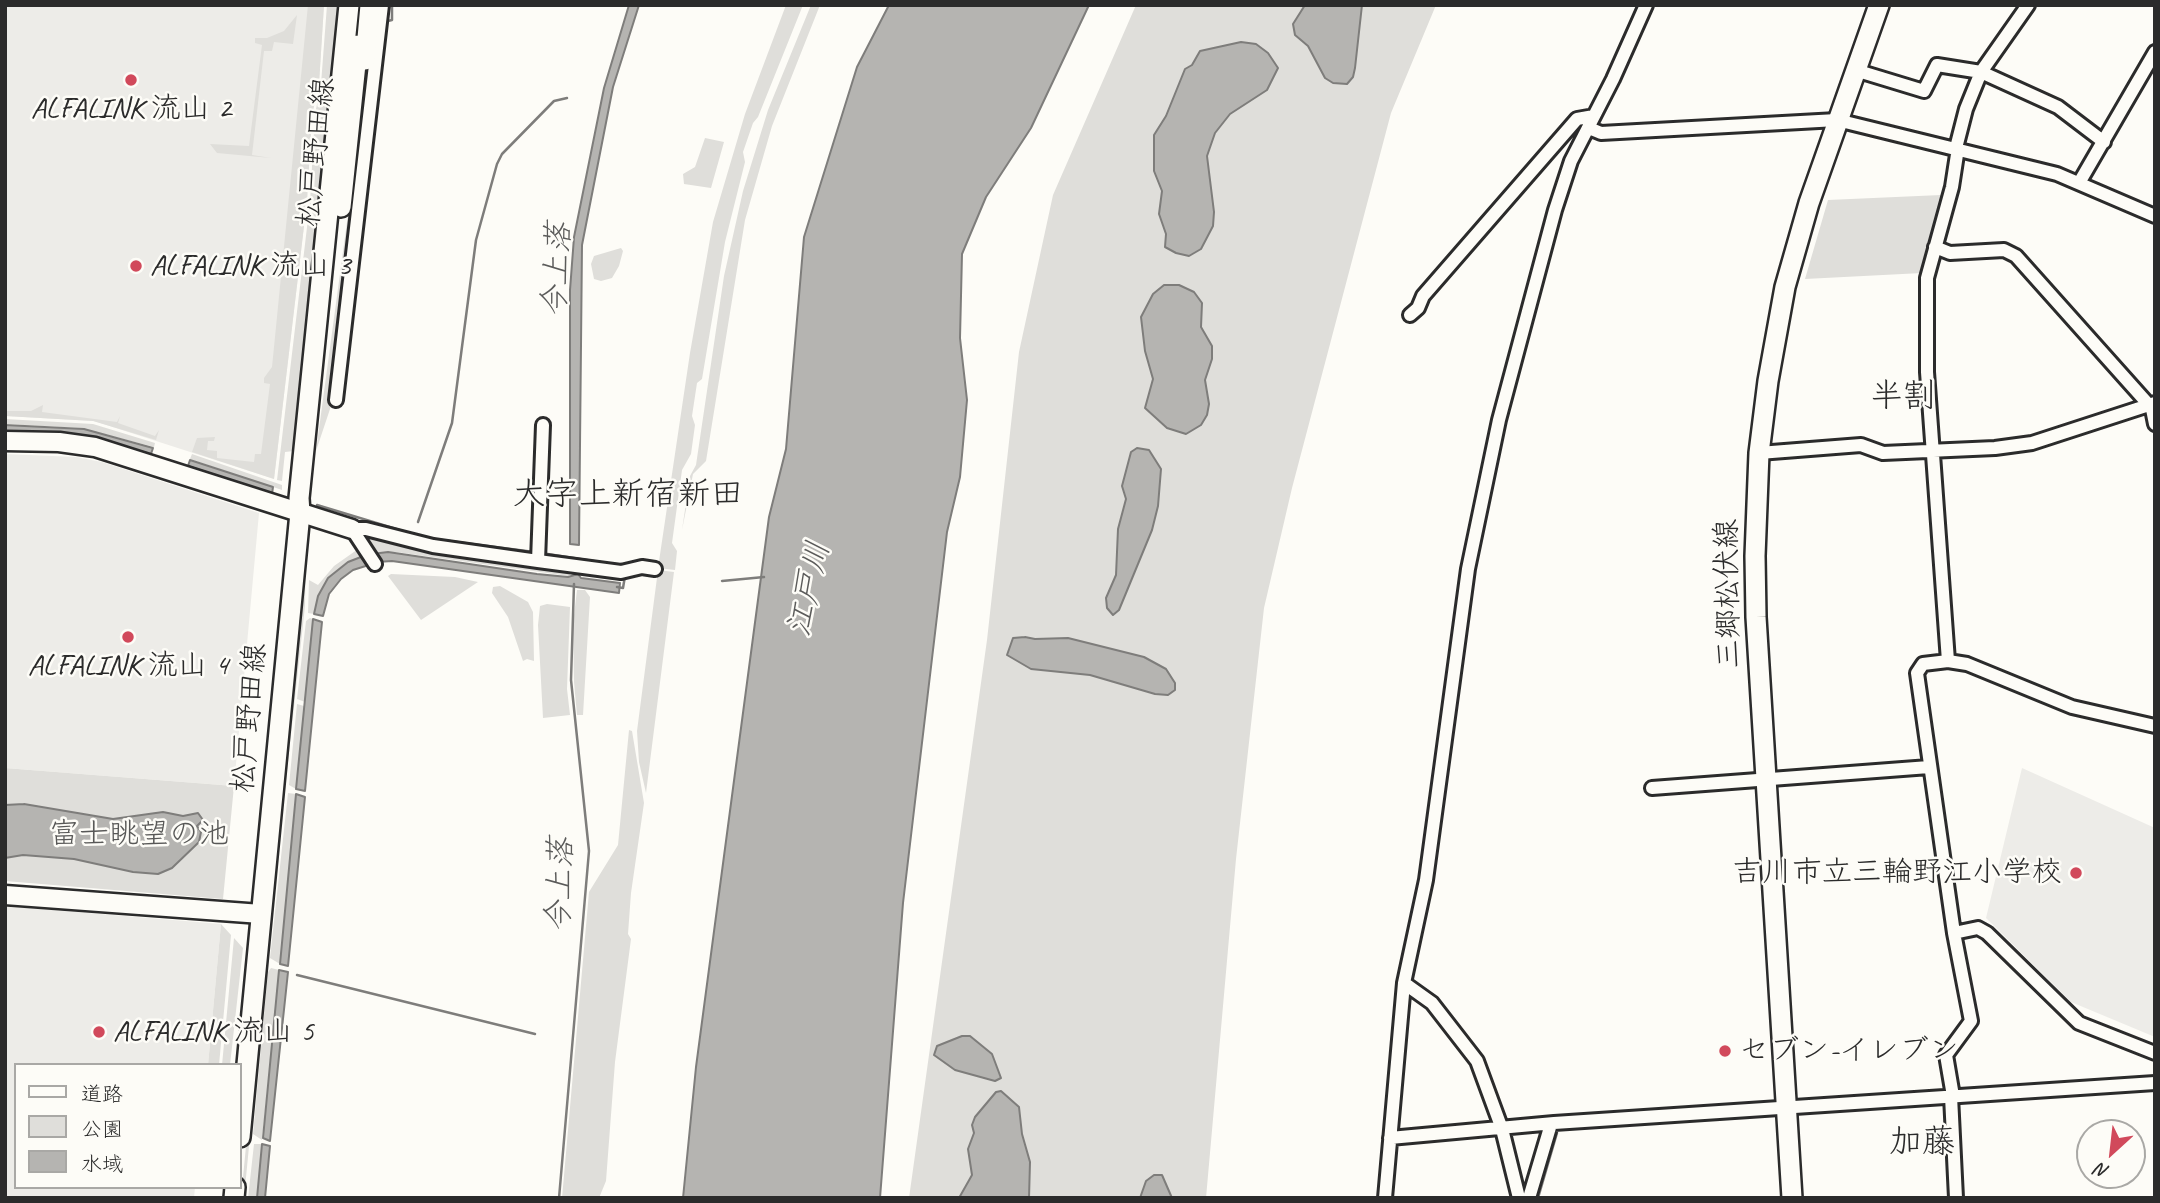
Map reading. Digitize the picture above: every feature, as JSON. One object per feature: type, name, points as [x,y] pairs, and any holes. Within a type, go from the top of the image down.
[{"type":"main road","name":"松戸野田線","points":[[242,1116],[300,513],[300,484],[349,5]]},
{"type":"main road","name":"松戸野田線","points":[[300,513],[307,487],[350,136],[362,5]]},
{"type":"main road","points":[[350,136],[364,66],[370,5]]},
{"type":"main road","name":"三郷松伏線","points":[[1792,1198],[1755,556],[1759,453],[1768,381],[1785,287],[1809,203],[1879,5]]},
{"type":"street","points":[[336,400],[382,5]]},
{"type":"street","points":[[1385,1198],[1404,983],[1426,880],[1468,569],[1499,420],[1555,209],[1571,161],[1646,5]]},
{"type":"street","points":[[1948,661],[1927,372],[1927,278],[1952,187],[1966,109],[1981,72],[2028,5]]},
{"type":"street","points":[[2079,183],[2155,52]]},
{"type":"street","points":[[1855,70],[1924,90],[1937,65],[1981,72],[2057,107],[2104,142]]},
{"type":"street","points":[[1410,316],[1423,296],[1577,120],[1592,122],[1601,133],[1837,120],[1957,148],[2079,183],[2155,216]]},
{"type":"street","points":[[1936,247],[1950,253],[2004,250],[2016,256],[2152,404],[2155,424]]},
{"type":"street","points":[[1759,453],[1861,445],[1883,453],[2032,443],[2152,404]]},
{"type":"street","points":[[539,555],[542,425]]},
{"type":"street","points":[[5,441],[59,442],[96,447],[352,529],[366,529],[433,546],[539,555],[625,572],[642,567],[655,569]]},
{"type":"street","points":[[352,529],[372,559]]},
{"type":"street","points":[[1956,1198],[1952,1096],[1946,1055],[1951,1044],[1971,1021],[1928,767],[1917,673],[1923,664],[1948,661],[1966,664],[2072,707],[2155,726]]},
{"type":"street","points":[[1651,788],[1928,767]]},
{"type":"street","points":[[5,895],[261,915]]},
{"type":"street","points":[[1954,933],[1978,928],[1987,933],[2079,1023],[2155,1053]]},
{"type":"street","points":[[1404,983],[1432,1003],[1477,1061],[1502,1129],[1519,1198]]},
{"type":"street","points":[[1390,1138],[1550,1124],[2155,1083]]},
{"type":"street","points":[[1529,1198],[1550,1124]]},
{"type":"shaded area","points":[[5,5],[324,5],[319,84],[312,115],[307,201],[274,479],[94,421],[5,416]]},
{"type":"shaded area","name":"ALFALINK 流山 4","points":[[5,454],[76,457],[102,462],[259,513],[234,786],[5,768]]},
{"type":"shaded area","name":"吉川市立三輪野江小学校","points":[[2022,768],[2155,828],[2155,1037],[2071,1002],[1986,918]]},
{"type":"shaded area","name":"ALFALINK 流山 5","points":[[5,906],[221,924],[208,1063],[14,1063],[14,1189],[195,1189],[194,1198],[5,1198]]},
{"type":"green space","points":[[308,5],[324,5],[319,84],[312,115],[307,201],[274,479],[192,452],[197,438],[215,437],[214,441],[208,441],[207,450],[217,451],[217,458],[254,462],[255,454],[261,454],[270,384],[264,383],[264,378],[272,367]]},
{"type":"green space","points":[[327,5],[338,5],[294,451],[285,452],[282,481],[277,480],[310,202],[315,114],[321,84]]},
{"type":"green space","points":[[786,5],[803,5],[743,152],[745,162],[725,242],[702,379],[697,383],[692,416],[695,425],[691,454],[682,470],[672,543],[677,551],[675,570],[658,568],[690,353],[713,222],[745,114]]},
{"type":"green space","points":[[811,5],[820,5],[772,126],[745,220],[706,461],[693,474],[682,530],[690,476],[696,465],[724,276],[743,191],[768,110]]},
{"type":"green space","points":[[1136,5],[1436,5],[1391,113],[1292,488],[1264,608],[1236,859],[1206,1198],[909,1198],[987,640],[1019,352],[1053,195]]},
{"type":"green space","points":[[297,15],[293,44],[274,42],[272,51],[264,51],[252,155],[271,158],[217,153],[210,144],[249,146],[262,45],[255,43],[255,38],[267,38],[284,31]]},
{"type":"green space","points":[[362,111],[366,112],[332,403],[316,451]]},
{"type":"green space","points":[[705,138],[724,142],[711,188],[684,184],[683,174],[695,167]]},
{"type":"green space","points":[[1941,195],[1922,273],[1805,279],[1828,200]]},
{"type":"green space","points":[[621,248],[623,251],[619,266],[612,278],[601,281],[594,279],[591,264],[594,256]]},
{"type":"green space","points":[[43,405],[42,412],[117,422],[120,416],[118,423],[155,436],[159,430],[156,440],[93,421],[5,416],[5,411],[31,411]]},
{"type":"green space","points":[[5,419],[93,424],[155,443],[154,447],[81,428],[5,424]]},
{"type":"green space","points":[[192,454],[282,485],[282,490],[190,459]]},
{"type":"green space","points":[[373,537],[571,573],[569,576],[396,552],[372,554],[365,542]]},
{"type":"green space","points":[[306,540],[305,606],[267,955]]},
{"type":"green space","points":[[361,547],[366,555],[348,562],[328,578],[318,596],[314,614],[308,613],[309,580],[318,585],[334,566]]},
{"type":"green space","points":[[658,570],[674,572],[646,793],[639,762],[637,731]]},
{"type":"green space","points":[[388,576],[455,577],[478,582],[421,620]]},
{"type":"green space","points":[[500,586],[528,602],[533,612],[534,661],[523,661],[508,617],[492,593],[493,587]]},
{"type":"green space","points":[[577,590],[585,590],[590,597],[583,715],[577,715],[574,682],[573,624]]},
{"type":"green space","points":[[547,604],[570,607],[567,689],[570,715],[543,718],[538,625],[540,606]]},
{"type":"green space","points":[[313,619],[305,702],[297,699],[306,621]]},
{"type":"green space","points":[[297,704],[304,706],[296,789],[289,785]]},
{"type":"green space","points":[[629,730],[632,731],[644,803],[631,893],[628,934],[631,939],[615,1062],[606,1181],[599,1198],[562,1198],[589,892],[618,845]]},
{"type":"green space","name":"富士眺望の池","points":[[5,768],[234,786],[223,899],[5,881]]},
{"type":"green space","points":[[288,793],[296,794],[280,964],[270,958]]},
{"type":"green space","points":[[221,924],[231,935],[219,1063],[208,1063]]},
{"type":"green space","points":[[234,938],[243,948],[230,1063],[222,1063]]},
{"type":"green space","points":[[271,968],[279,970],[262,1140],[253,1134],[268,972]]},
{"type":"green space","points":[[263,970],[264,992],[244,1198],[241,1198]]},
{"type":"green space","points":[[254,1144],[262,1144],[257,1198],[248,1198]]},
{"type":"water","points":[[629,5],[639,5],[613,87],[582,245],[579,545],[570,544],[570,290],[574,237],[604,88]]},
{"type":"water","name":"江戸川","points":[[889,5],[1089,5],[1031,128],[986,197],[962,254],[960,338],[967,400],[960,477],[947,532],[903,903],[880,1198],[683,1198],[696,1067],[769,517],[786,449],[804,237],[857,67]]},
{"type":"water","points":[[1305,5],[1362,5],[1355,68],[1353,77],[1347,84],[1333,83],[1325,78],[1308,46],[1295,35],[1293,24]]},
{"type":"water","points":[[1241,42],[1256,44],[1268,53],[1278,68],[1267,90],[1230,114],[1215,133],[1207,156],[1214,212],[1213,226],[1201,249],[1189,256],[1176,253],[1165,247],[1166,234],[1159,214],[1162,191],[1154,171],[1154,135],[1166,116],[1185,69],[1192,65],[1200,51]]},
{"type":"water","points":[[1164,285],[1179,285],[1194,292],[1202,303],[1201,327],[1212,346],[1212,359],[1205,380],[1209,404],[1207,415],[1201,425],[1186,434],[1167,428],[1145,408],[1153,379],[1145,351],[1141,317],[1153,294]]},
{"type":"water","points":[[5,425],[84,429],[153,448],[151,454],[82,435],[5,431]]},
{"type":"water","points":[[1137,448],[1149,450],[1161,469],[1158,506],[1152,530],[1119,610],[1113,615],[1107,608],[1106,598],[1116,575],[1118,529],[1126,499],[1122,486],[1131,452]]},
{"type":"water","points":[[190,460],[273,487],[272,494],[188,466]]},
{"type":"water","points":[[388,552],[537,574],[568,577],[578,574],[581,578],[620,583],[619,593],[392,561],[377,562],[372,554]]},
{"type":"water","points":[[366,555],[372,564],[353,570],[341,579],[329,594],[323,616],[314,614],[318,596],[328,578],[348,562]]},
{"type":"water","points":[[313,619],[322,622],[305,791],[296,789]]},
{"type":"water","points":[[1013,638],[1068,638],[1144,657],[1166,669],[1175,683],[1175,690],[1168,695],[1155,694],[1090,675],[1031,669],[1007,655]]},
{"type":"water","points":[[296,794],[305,797],[288,966],[280,964]]},
{"type":"water","points":[[24,804],[113,819],[163,812],[183,816],[198,813],[203,820],[197,826],[201,832],[199,842],[172,868],[158,874],[133,872],[74,859],[23,855],[5,858],[5,805]]},
{"type":"water","points":[[279,970],[288,972],[270,1141],[263,1138]]},
{"type":"water","points":[[962,1036],[970,1036],[992,1054],[1001,1078],[995,1081],[955,1070],[934,1055],[937,1046]]},
{"type":"water","points":[[1001,1091],[1019,1107],[1022,1134],[1030,1162],[1029,1198],[959,1198],[972,1175],[968,1149],[974,1133],[972,1125],[975,1117],[996,1092]]},
{"type":"water","points":[[262,1144],[270,1146],[265,1198],[257,1198]]},
{"type":"water","points":[[1154,1175],[1162,1175],[1172,1198],[1140,1198],[1146,1181]]},
{"type":"waterway","points":[[388,21],[392,20],[392,5]]},
{"type":"waterway","points":[[418,522],[452,423],[476,240],[497,164],[502,154],[554,101],[567,98]]},
{"type":"waterway","points":[[317,505],[426,538],[534,552]]},
{"type":"waterway","points":[[541,553],[626,566]]},
{"type":"waterway","points":[[617,587],[623,588],[625,576]]},
{"type":"waterway","points":[[722,581],[764,577]]},
{"type":"waterway","name":"今上落","points":[[559,1198],[589,851],[571,680],[574,584]]},
{"type":"waterway","points":[[297,975],[535,1034]]},
{"type":"waterway","points":[[1538,1198],[1557,1133]]},
{"type":"place","name":"ALFALINK 流山 2","points":[[131,80]]},
{"type":"place","name":"ALFALINK 流山 3","points":[[136,266]]},
{"type":"place","name":"ALFALINK 流山 4","points":[[128,637]]},
{"type":"place","name":"吉川市立三輪野江小学校","points":[[2076,873]]},
{"type":"place","name":"ALFALINK 流山 5","points":[[99,1032]]},
{"type":"place","name":"セブン-イレブン","points":[[1725,1051]]},
{"type":"district","name":"半割","points":[[1903,397]]},
{"type":"district","name":"大字上新宿新田","points":[[628,495]]},
{"type":"district","name":"加藤","points":[[1922,1143]]}]
